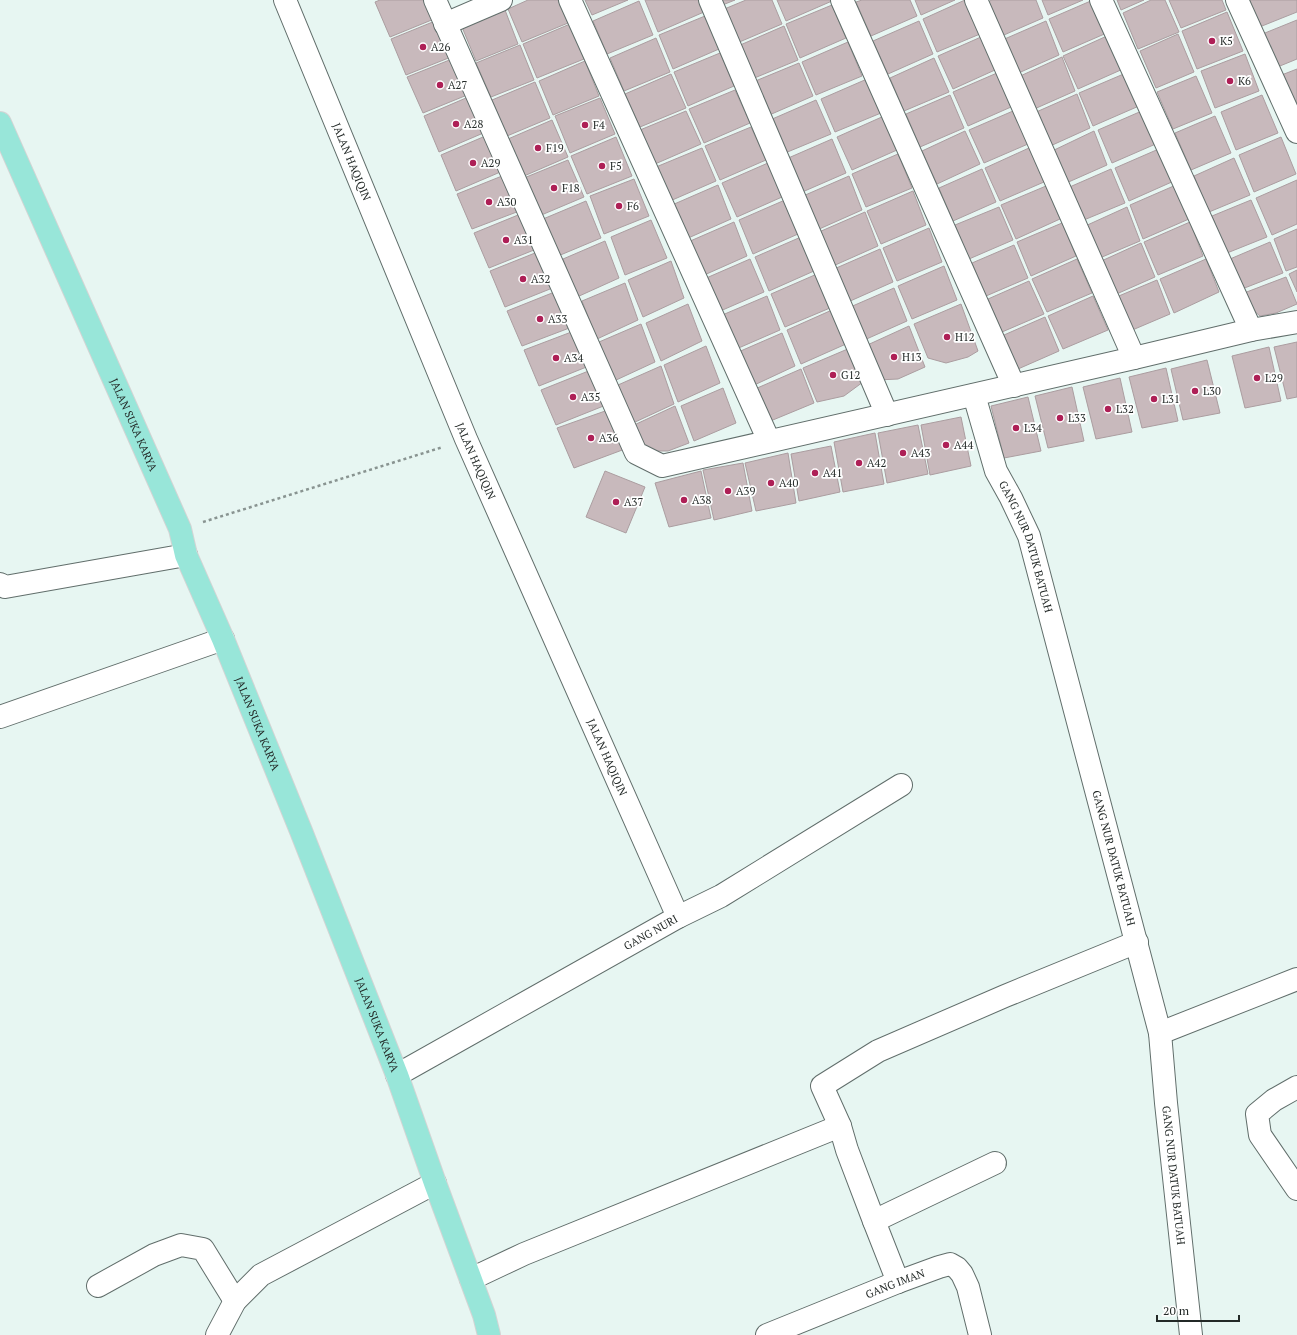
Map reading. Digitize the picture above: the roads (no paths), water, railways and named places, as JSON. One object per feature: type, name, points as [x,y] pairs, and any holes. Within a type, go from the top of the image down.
[{"type":"main road","name":"JALAN SUKA KARYA","points":[[0,123],[180,529],[186,556],[224,639],[397,1076],[484,1315],[489,1335]]},
{"type":"street","name":"JALAN HAQIQIN","points":[[286,0],[466,440],[678,918]]},
{"type":"street","points":[[435,0],[636,453],[662,466],[1014,386],[1251,330],[1297,322]]},
{"type":"street","points":[[445,24],[501,0]]},
{"type":"street","points":[[570,0],[769,441]]},
{"type":"street","points":[[710,0],[887,415]]},
{"type":"street","points":[[842,0],[1014,386]]},
{"type":"street","points":[[976,0],[1134,358]]},
{"type":"street","points":[[1101,0],[1251,330]]},
{"type":"street","points":[[1238,0],[1297,132]]},
{"type":"street","name":"GANG NUR DATUK BATUAH","points":[[974,395],[996,471],[1029,536],[1160,1033],[1191,1335]]},
{"type":"street","points":[[0,584],[5,587],[186,556]]},
{"type":"street","points":[[0,717],[224,639]]},
{"type":"street","name":"GANG NURI","points":[[397,1076],[678,918],[721,896],[900,785]]},
{"type":"street","points":[[898,1282],[847,1150],[840,1126],[822,1086],[878,1051],[1005,996],[1137,942]]},
{"type":"street","points":[[1160,1033],[1297,979]]},
{"type":"street","points":[[1297,1087],[1274,1100],[1257,1114],[1260,1135],[1297,1189]]},
{"type":"street","points":[[471,1279],[524,1254],[840,1126]]},
{"type":"street","points":[[874,1221],[995,1163]]},
{"type":"street","points":[[217,1335],[235,1301],[261,1275],[435,1183]]},
{"type":"street","points":[[98,1286],[154,1255],[181,1245],[203,1249],[235,1301]]},
{"type":"street","name":"GANG IMAN","points":[[767,1335],[898,1282],[950,1264],[962,1274],[968,1287],[980,1335]]},
{"type":"place","name":"K5","points":[[1212,41]]},
{"type":"place","name":"A26","points":[[423,47]]},
{"type":"place","name":"K6","points":[[1230,81]]},
{"type":"place","name":"A27","points":[[440,85]]},
{"type":"place","name":"A28","points":[[456,124]]},
{"type":"place","name":"F4","points":[[585,125]]},
{"type":"place","name":"F19","points":[[538,148]]},
{"type":"place","name":"A29","points":[[473,163]]},
{"type":"place","name":"F5","points":[[602,166]]},
{"type":"place","name":"F18","points":[[554,188]]},
{"type":"place","name":"A30","points":[[489,202]]},
{"type":"place","name":"F6","points":[[619,206]]},
{"type":"place","name":"A31","points":[[506,240]]},
{"type":"place","name":"A32","points":[[523,279]]},
{"type":"place","name":"A33","points":[[540,319]]},
{"type":"place","name":"H12","points":[[947,337]]},
{"type":"place","name":"H13","points":[[894,357]]},
{"type":"place","name":"A34","points":[[556,358]]},
{"type":"place","name":"G12","points":[[833,375]]},
{"type":"place","name":"L29","points":[[1257,378]]},
{"type":"place","name":"L30","points":[[1195,391]]},
{"type":"place","name":"A35","points":[[573,397]]},
{"type":"place","name":"L31","points":[[1154,399]]},
{"type":"place","name":"L32","points":[[1108,409]]},
{"type":"place","name":"L33","points":[[1060,418]]},
{"type":"place","name":"L34","points":[[1016,428]]},
{"type":"place","name":"A36","points":[[591,438]]},
{"type":"place","name":"A44","points":[[946,445]]},
{"type":"place","name":"A43","points":[[903,453]]},
{"type":"place","name":"A42","points":[[859,463]]},
{"type":"place","name":"A41","points":[[815,473]]},
{"type":"place","name":"A40","points":[[771,483]]},
{"type":"place","name":"A39","points":[[728,491]]},
{"type":"place","name":"A38","points":[[684,500]]},
{"type":"place","name":"A37","points":[[616,502]]}]
